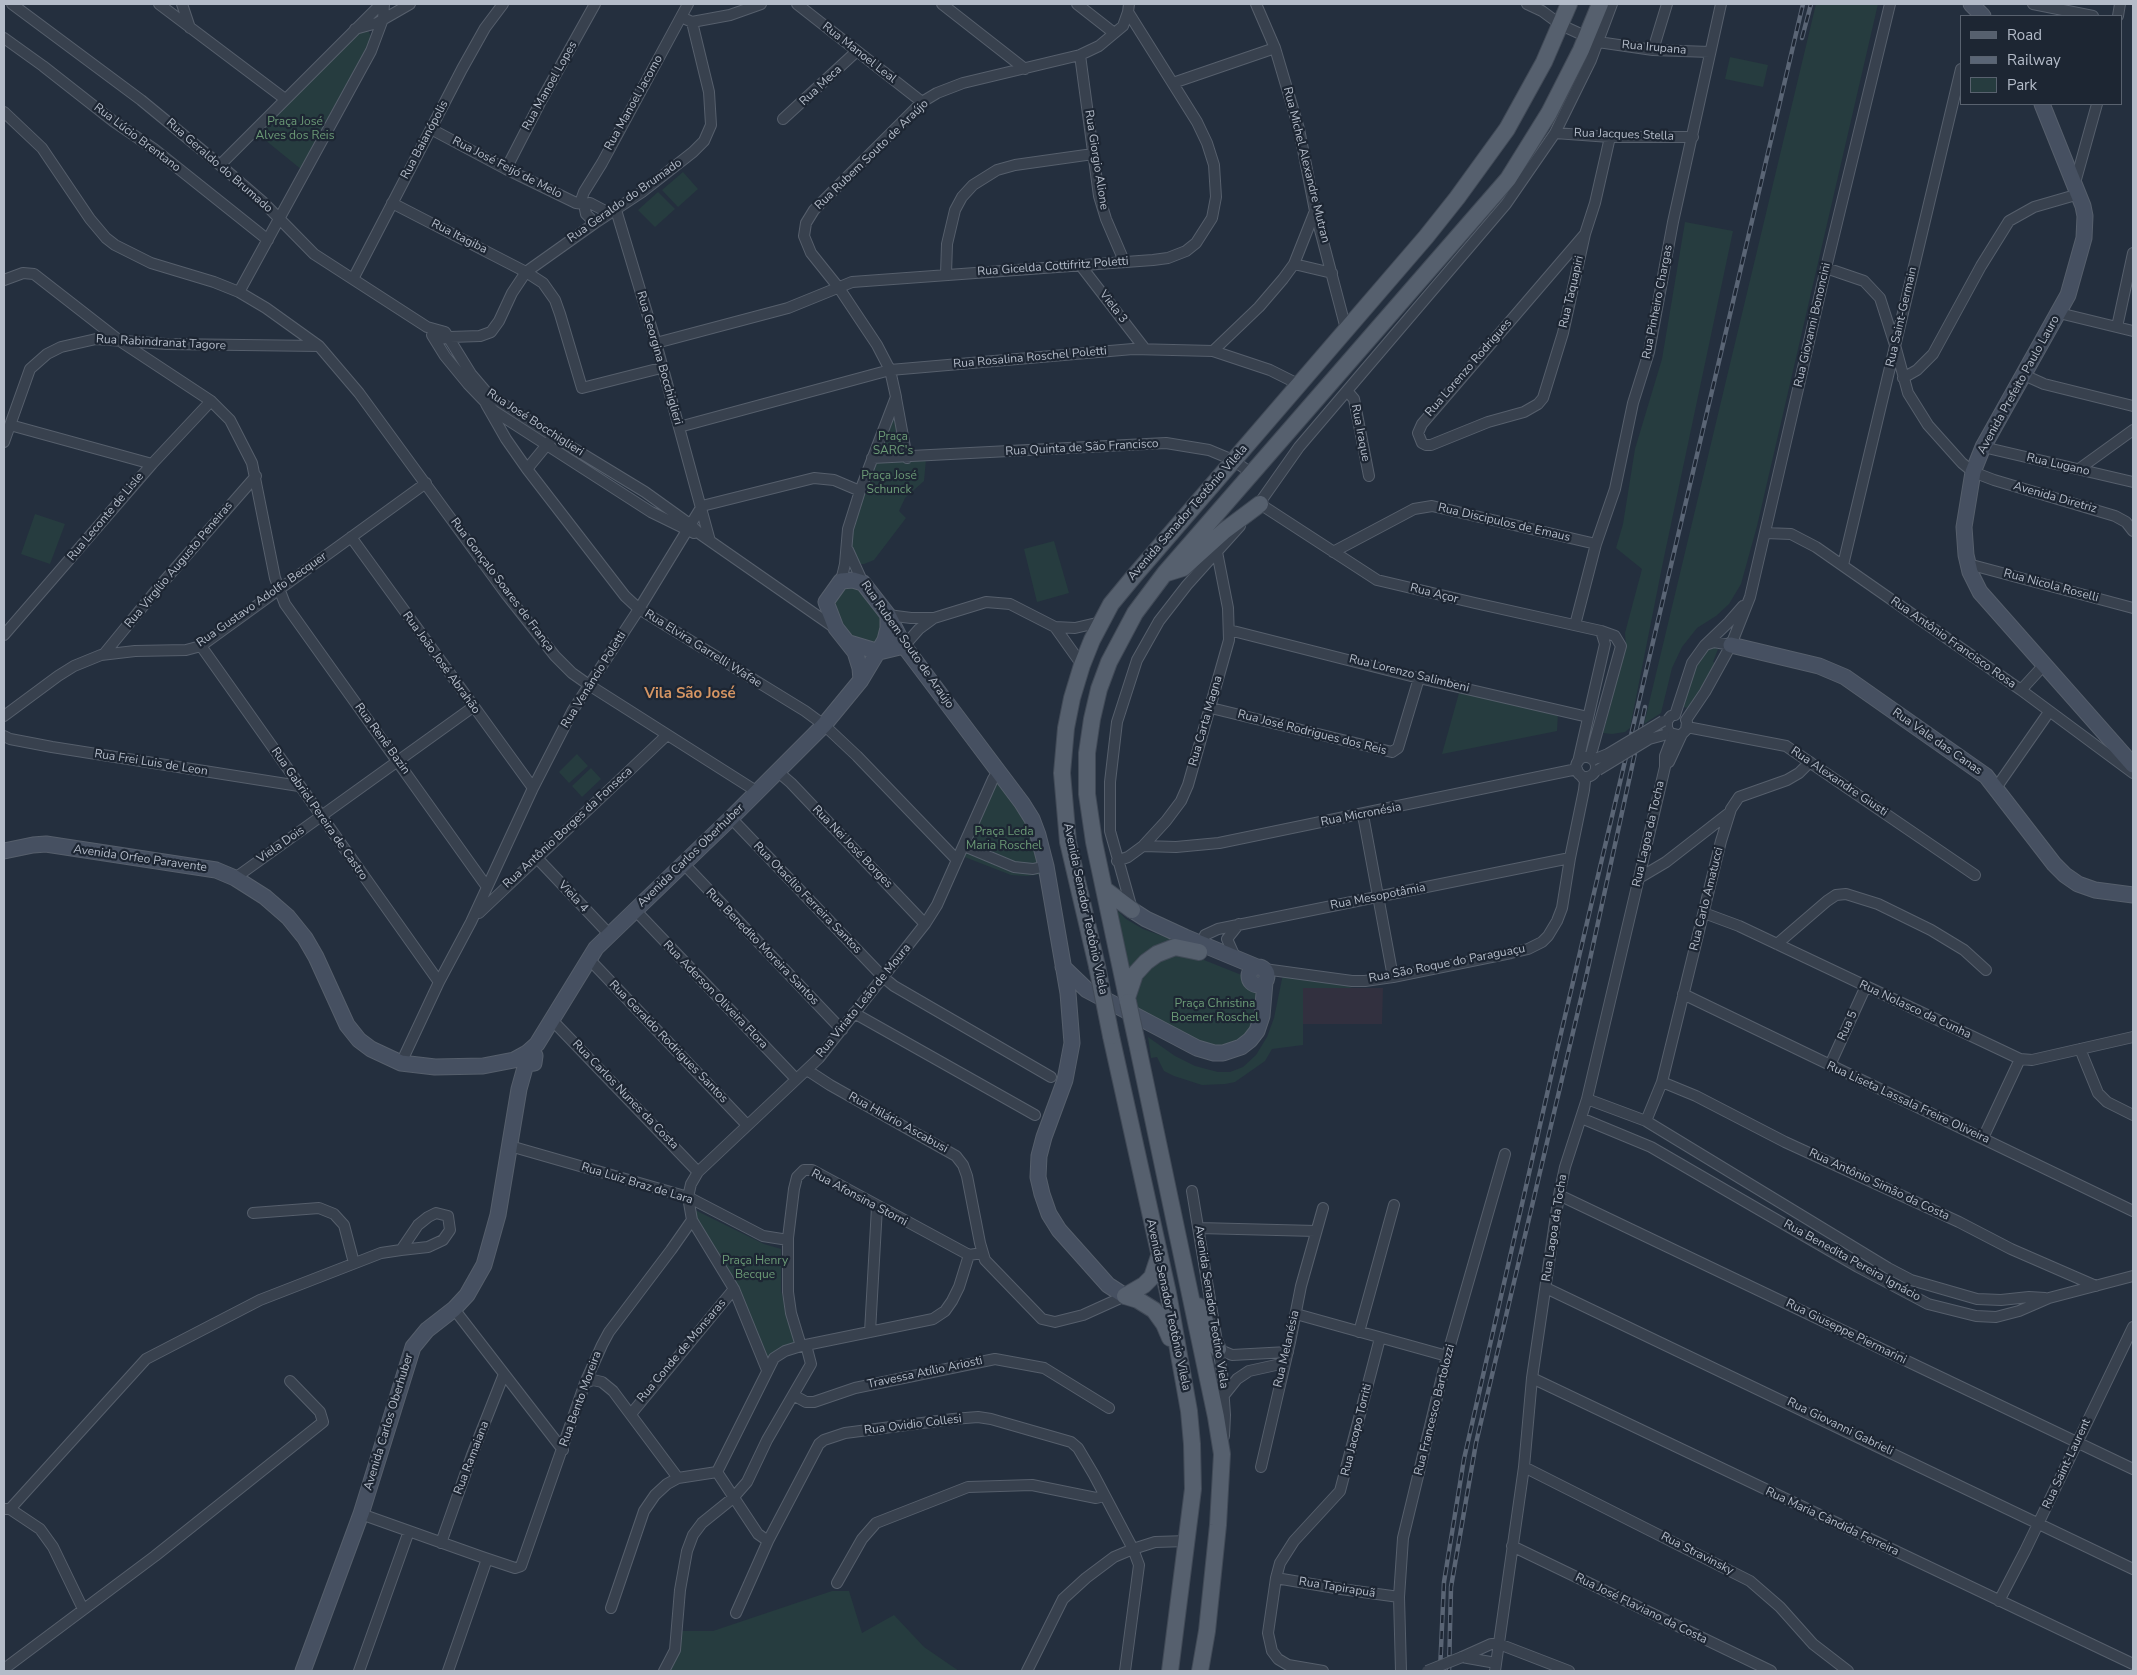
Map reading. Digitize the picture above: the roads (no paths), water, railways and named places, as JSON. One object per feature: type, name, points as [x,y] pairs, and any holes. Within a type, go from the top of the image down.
[{"type":"main road","name":"Avenida Senador Teotônio Vilela","points":[[1170,1671],[1193,1489],[1189,1411],[1168,1293],[1068,842],[1063,792],[1063,749],[1066,728],[1082,665],[1111,604],[1426,237],[1507,129],[1544,62],[1569,4]]},
{"type":"main road","name":"Avenida Senador Teotônio Vilela","points":[[1200,1671],[1207,1631],[1218,1525],[1222,1454],[1201,1323],[1186,1282],[1088,809],[1087,753],[1099,689],[1119,640],[1135,613],[1165,573],[1494,197],[1518,164],[1593,39],[1600,4]]},
{"type":"main road","points":[[1165,573],[1183,568],[1224,531],[1260,504]]},
{"type":"main road","points":[[1104,889],[1132,910]]},
{"type":"main road","points":[[1128,1000],[1138,970],[1156,954],[1174,947],[1200,948]]},
{"type":"main road","points":[[1131,1298],[1152,1277],[1159,1256]]},
{"type":"main road","points":[[1131,1298],[1168,1293],[1186,1282]]},
{"type":"main road","points":[[1131,1298],[1159,1315],[1181,1366]]},
{"type":"main road","points":[[1176,1333],[1186,1326],[1201,1323],[1218,1349]]},
{"type":"street","name":"Rua Geraldo do Brumado","points":[[12,4],[142,100],[220,165],[279,218],[314,254],[427,327]]},
{"type":"street","points":[[159,4],[284,99]]},
{"type":"street","points":[[182,4],[190,28]]},
{"type":"street","points":[[220,165],[354,29],[383,4]]},
{"type":"street","points":[[239,292],[371,51],[383,19],[383,4]]},
{"type":"street","points":[[354,29],[373,25],[410,4]]},
{"type":"street","name":"Rua Baianópolis","points":[[353,279],[476,43],[503,4]]},
{"type":"street","name":"Rua Manoel Lopes","points":[[506,169],[595,4]]},
{"type":"street","name":"Rua Manoel Jacomo","points":[[582,203],[584,192],[688,4]]},
{"type":"street","points":[[681,17],[692,22],[730,15],[761,4]]},
{"type":"street","name":"Rua Manoel Leal","points":[[796,4],[922,102]]},
{"type":"street","points":[[942,4],[1025,69]]},
{"type":"street","points":[[1077,4],[1114,34]]},
{"type":"street","name":"Rua Michel Alexandre Mutran","points":[[1256,4],[1275,48],[1299,129],[1315,212],[1346,329]]},
{"type":"street","name":"Rua Irupana","points":[[1527,4],[1544,8],[1561,25],[1593,39],[1653,50],[1710,52]]},
{"type":"street","points":[[1593,39],[1612,4]]},
{"type":"street","points":[[1653,50],[1667,4]]},
{"type":"street","name":"Rua Pinheiro Chargas","points":[[1575,625],[1596,544],[1615,489],[1633,403],[1651,344],[1673,222],[1722,4]]},
{"type":"street","name":"Rua Giovanni Bononcini","points":[[1731,645],[1750,597],[1826,268],[1890,4]]},
{"type":"street","points":[[2033,4],[2088,15]]},
{"type":"street","name":"Rua Rubem Souto de Araújo","points":[[896,397],[890,370],[863,323],[811,253],[804,236],[806,223],[814,210],[922,102],[937,93],[963,82],[1080,55],[1099,46],[1123,26],[1129,8]]},
{"type":"street","name":"Rua Gicelda Cottifritz Poletti","points":[[656,343],[788,308],[852,282],[1168,258],[1196,243],[1208,227],[1213,214],[1216,185],[1212,156],[1203,134],[1129,8]]},
{"type":"street","name":"Rua Geraldo do Brumado","points":[[450,337],[480,336],[494,330],[512,293],[526,272],[688,156],[708,133],[711,125],[708,92],[692,22]]},
{"type":"street","name":"Rua Lúcio Brentano","points":[[4,38],[44,66],[113,121],[154,149],[268,240]]},
{"type":"street","name":"Avenida Senador Teotônio Vilela","points":[[1132,910],[1110,831],[1110,782],[1117,722],[1137,660],[1159,621],[1176,598],[1260,504],[1299,447],[1348,392],[1506,204],[1555,133],[1591,60],[1593,39]]},
{"type":"street","points":[[1173,84],[1275,48]]},
{"type":"street","name":"Rua Meca","points":[[783,119],[857,51]]},
{"type":"street","name":"Rua Giorgio Alione","points":[[1080,55],[1093,154],[1103,209],[1124,261]]},
{"type":"street","name":"Rua Saint-Germain","points":[[1843,565],[1960,73]]},
{"type":"street","name":"Avenida Prefeito Paulo Lauro","points":[[2042,105],[2077,189],[2085,216],[2084,238],[2074,279],[2058,313],[1983,447],[1974,472],[1964,527],[1964,546],[1968,564],[1980,592],[2043,666],[2133,765]]},
{"type":"street","points":[[1903,378],[1917,370],[1933,354],[2008,221],[2034,207],[2077,189],[2097,105]]},
{"type":"street","name":"Rua Gonçalo Soares de França","points":[[4,112],[32,137],[47,155],[90,219],[106,238],[133,256],[239,292],[266,308],[319,346],[359,394],[540,639],[572,673],[667,736],[756,791]]},
{"type":"street","name":"Rua José Feijó de Melo","points":[[431,129],[506,169],[576,203],[590,203],[612,211]]},
{"type":"street","name":"Rua Jacques Stella","points":[[1555,133],[1610,137],[1693,137]]},
{"type":"street","name":"Rua Taquapiri","points":[[1498,418],[1532,408],[1543,398],[1546,392],[1563,333],[1585,234],[1595,203],[1610,137]]},
{"type":"street","points":[[946,274],[947,244],[955,210],[962,197],[973,185],[997,170],[1015,165],[1093,154]]},
{"type":"street","name":"Rua Itagiba","points":[[392,203],[526,272],[543,284],[555,300],[582,388],[661,368]]},
{"type":"street","points":[[582,203],[586,214],[594,223]]},
{"type":"street","name":"Rua Georgina Bocchiglieri","points":[[612,211],[656,343],[661,368],[702,506],[710,541]]},
{"type":"street","points":[[1213,351],[1272,294],[1294,264],[1315,212]]},
{"type":"street","name":"Rua Lorenzo Rodrigues","points":[[1498,418],[1431,445],[1426,445],[1419,439],[1418,433],[1422,424],[1585,234]]},
{"type":"street","points":[[2117,327],[2133,253]]},
{"type":"street","points":[[1294,264],[1332,273]]},
{"type":"street","name":"Viela 3","points":[[1081,266],[1145,349]]},
{"type":"street","name":"Avenida Diretriz","points":[[1826,268],[1854,276],[1872,288],[1880,298],[1884,306],[1908,393],[1928,425],[1951,452],[1974,472],[1994,480],[2115,516],[2126,522],[2133,531]]},
{"type":"street","name":"Rua Renê Bazin","points":[[4,280],[23,273],[34,274],[120,341],[211,401],[230,420],[249,454],[256,476],[270,554],[279,590],[290,612],[487,887]]},
{"type":"street","points":[[2058,313],[2133,331]]},
{"type":"street","points":[[427,327],[442,330],[450,337]]},
{"type":"street","name":"Rua José Bocchiglieri","points":[[427,327],[445,356],[487,399],[651,512],[689,528]]},
{"type":"street","points":[[436,340],[450,337]]},
{"type":"street","name":"Rua José Bocchiglieri","points":[[450,337],[487,399]]},
{"type":"street","name":"Rua Rabindranat Tagore","points":[[4,442],[26,376],[34,365],[47,354],[61,347],[88,340],[237,346],[319,346]]},
{"type":"street","name":"Rua Rosalina Roschel Poletti","points":[[679,428],[890,370],[1145,349],[1213,351],[1270,370],[1298,384]]},
{"type":"street","points":[[2024,375],[2044,384],[2133,406]]},
{"type":"street","name":"Rua Iraque","points":[[1348,392],[1354,400],[1369,476]]},
{"type":"street","points":[[896,397],[907,458]]},
{"type":"street","points":[[804,604],[826,602],[841,581],[848,528],[872,458],[896,397]]},
{"type":"street","name":"Rua Elvira Garrelli Wafae","points":[[487,399],[506,439],[617,588],[639,609],[805,711],[824,725],[852,750],[957,860]]},
{"type":"street","name":"Rua Leconte de Lisle","points":[[4,635],[152,464],[211,401]]},
{"type":"street","points":[[10,425],[152,464]]},
{"type":"street","points":[[2079,469],[2133,430]]},
{"type":"street","points":[[527,469],[550,441]]},
{"type":"street","name":"Rua Quinta de São Francisco","points":[[872,458],[907,458],[1166,443],[1196,447],[1233,460],[1251,473]]},
{"type":"street","name":"Rua Lugano","points":[[1983,447],[2133,482]]},
{"type":"street","name":"Rua Virgílio Augusto Peneiras","points":[[104,654],[158,588],[256,476]]},
{"type":"street","points":[[702,506],[814,478],[834,480],[860,491]]},
{"type":"street","name":"Rua Gustavo Adolfo Becquer","points":[[4,716],[74,666],[104,654],[186,650],[201,646],[426,483]]},
{"type":"street","name":"Rua Açor","points":[[1260,504],[1377,580],[1601,631],[1615,636],[1621,646],[1594,758]]},
{"type":"street","name":"Rua Venâncio Poletti","points":[[401,1063],[439,982],[471,922],[533,788],[573,710],[639,609],[702,506]]},
{"type":"street","name":"Rua Discipulos de Emaus","points":[[1333,552],[1414,509],[1432,506],[1596,544]]},
{"type":"street","points":[[689,528],[804,604],[836,628],[849,643],[859,662],[861,680]]},
{"type":"street","name":"Rua Antônio Francisco Rosa","points":[[1765,532],[1784,533],[1801,538],[1843,565],[2021,690],[2133,773]]},
{"type":"street","name":"Rua João José Abrahão","points":[[351,537],[533,788]]},
{"type":"street","name":"Rua Rubem Souto de Araújo","points":[[847,547],[863,583],[888,615],[904,646],[1032,819],[1046,866],[1068,993],[1072,1043],[1065,1080],[1044,1137],[1038,1177],[1049,1214],[1059,1230],[1108,1284],[1131,1298]]},
{"type":"street","name":"Rua Carta Magna","points":[[1117,861],[1143,846],[1166,821],[1185,795],[1229,640],[1225,586],[1217,552]]},
{"type":"street","name":"Rua Nicola Roselli","points":[[1968,564],[2133,608]]},
{"type":"street","points":[[841,581],[853,580],[863,583]]},
{"type":"street","points":[[1677,731],[1666,724],[1687,673],[1705,645],[1729,622],[1750,597]]},
{"type":"street","points":[[826,602],[836,628]]},
{"type":"street","points":[[849,643],[879,652],[904,646],[919,629],[934,618],[970,606],[995,602],[1010,604],[1055,627],[1074,628],[1101,622]]},
{"type":"street","points":[[879,652],[887,633],[888,615],[934,618]]},
{"type":"street","points":[[1055,627],[1082,665]]},
{"type":"street","name":"Rua Lorenzo Salimbeni","points":[[1229,630],[1419,678],[1588,717]]},
{"type":"street","name":"Rua São Roque do Paraguaçu","points":[[1132,910],[1200,948],[1234,956],[1258,976],[1352,981],[1394,977],[1528,949],[1542,942],[1557,922],[1562,908],[1585,783],[1578,768],[1605,644],[1601,631]]},
{"type":"street","name":"Rua Vale das Canas","points":[[1705,645],[1714,642],[1731,645],[1835,672],[1986,776],[2049,858],[2065,875],[2078,884],[2095,890],[2133,894]]},
{"type":"street","points":[[1670,717],[1608,754],[1594,758],[1583,757],[1578,768],[1589,776],[1649,739],[1677,731],[1705,692],[1731,645]]},
{"type":"street","name":"Rua Gabriel Pereira de Castro","points":[[201,646],[439,982]]},
{"type":"street","name":"Avenida Carlos Oberhuber","points":[[303,1671],[361,1514],[413,1347],[427,1330],[454,1309],[467,1295],[484,1265],[498,1215],[527,1059],[596,948],[824,725],[861,680],[879,652]]},
{"type":"street","points":[[2021,690],[2043,666]]},
{"type":"street","name":"Rua José Rodrigues dos Reis","points":[[1211,708],[1392,752],[1398,748],[1419,678]]},
{"type":"street","name":"Viela Dois","points":[[235,878],[473,707]]},
{"type":"street","points":[[1996,788],[2049,712]]},
{"type":"street","name":"Rua Alexandre Giusti","points":[[1670,717],[1681,715],[1677,731],[1782,744],[1975,875]]},
{"type":"street","name":"Rua Lagoa da Tocha","points":[[1493,1665],[1524,1467],[1532,1378],[1559,1195],[1565,1167],[1587,1099],[1665,766],[1671,759],[1677,731]]},
{"type":"street","name":"Rua Frei Luis de Leon","points":[[4,736],[10,739],[52,747],[299,786]]},
{"type":"street","name":"Rua Antônio Borges da Fonseca","points":[[471,922],[488,903],[667,736]]},
{"type":"street","points":[[1594,758],[1596,771]]},
{"type":"street","name":"Rua Carlo Amatucci","points":[[1646,1121],[1662,1082],[1729,813],[1739,797],[1787,780],[1810,762]]},
{"type":"street","name":"Rua Micronésia","points":[[1143,846],[1176,847],[1219,843],[1578,768]]},
{"type":"street","name":"Rua Nei José Borges","points":[[777,771],[791,783],[925,924]]},
{"type":"street","name":"Rua Viriato Leão de Moura","points":[[688,1197],[691,1184],[698,1172],[746,1125],[807,1070],[842,1030],[925,924],[937,905],[998,772]]},
{"type":"street","points":[[1640,878],[1666,862],[1729,813]]},
{"type":"street","points":[[1363,814],[1394,977]]},
{"type":"street","name":"Rua Otacílio Ferreira Santos","points":[[731,818],[883,978],[1051,1077]]},
{"type":"street","name":"Avenida Orfeo Paravente","points":[[4,852],[46,844],[194,865],[216,870],[235,878],[265,897],[288,917],[316,957],[347,1024],[359,1040],[371,1049],[401,1063],[435,1067],[483,1066],[527,1059]]},
{"type":"street","points":[[964,846],[1014,867],[1033,869],[1046,866]]},
{"type":"street","name":"Viela 4","points":[[537,858],[610,935]]},
{"type":"street","name":"Rua Mesopotâmia","points":[[1200,948],[1203,938],[1210,932],[1239,924],[1378,898],[1570,858]]},
{"type":"street","name":"Rua Benedito Moreira Santos","points":[[682,863],[842,1030]]},
{"type":"street","points":[[1777,944],[1826,901],[1836,895],[1846,894],[1878,904],[1931,930],[1964,950],[1986,970]]},
{"type":"street","name":"Rua Aderson Oliveira Flora","points":[[635,910],[796,1080]]},
{"type":"street","name":"Rua Nolasco da Cunha","points":[[1704,913],[1727,920],[2020,1059],[2032,1060],[2133,1037]]},
{"type":"street","points":[[1234,956],[1227,939],[1239,924]]},
{"type":"street","points":[[1063,967],[1088,990],[1197,1048],[1214,1053],[1232,1050],[1250,1040],[1260,1025],[1263,1006],[1258,976],[1239,969],[1200,948]]},
{"type":"street","name":"Rua Geraldo Rodrigues Santos","points":[[588,959],[746,1125]]},
{"type":"street","name":"Rua 5","points":[[1830,1065],[1866,986]]},
{"type":"street","points":[[1068,993],[1088,990]]},
{"type":"street","name":"Rua Liseta Lassala Freire Oliveira","points":[[1683,994],[2133,1211]]},
{"type":"street","points":[[854,1013],[1034,1115]]},
{"type":"street","name":"Rua Carlos Nunes da Costa","points":[[551,1019],[698,1172]]},
{"type":"street","points":[[2080,1049],[2098,1094],[2107,1102],[2133,1116]]},
{"type":"street","points":[[1983,1138],[2020,1059]]},
{"type":"street","name":"Rua Hilário Ascabusi","points":[[807,1070],[956,1156],[963,1165],[967,1176],[982,1253],[989,1266],[1036,1314],[1047,1321],[1055,1322],[1083,1315],[1131,1298]]},
{"type":"street","name":"Rua Antônio Simão da Costa","points":[[1662,1082],[1696,1096],[1784,1142],[1963,1224],[2010,1249],[2096,1286]]},
{"type":"street","name":"Rua Benedita Pereira Ignácio","points":[[1587,1099],[1646,1121],[1888,1268],[1911,1280],[1977,1299],[2049,1298]]},
{"type":"street","name":"Rua Benedita Pereira Ignácio","points":[[1581,1118],[1652,1147],[1858,1267],[1928,1304],[1987,1318],[2008,1315],[2049,1298]]},
{"type":"street","name":"Rua Luiz Braz de Lara","points":[[510,1146],[688,1197],[763,1236],[788,1240]]},
{"type":"street","name":"Rua Francesco Bartolozzi","points":[[1401,1671],[1399,1597],[1403,1538],[1447,1356],[1505,1154]]},
{"type":"street","name":"Rua Afonsina Storni","points":[[664,1671],[674,1650],[680,1590],[691,1540],[702,1523],[732,1498],[747,1482],[766,1440],[811,1364],[791,1313],[788,1292],[788,1240],[797,1177],[804,1170],[812,1170],[877,1207],[969,1255]]},
{"type":"street","name":"Avenida Senador Teotino Viela","points":[[1192,1191],[1225,1394],[1225,1430],[1222,1454]]},
{"type":"street","name":"Rua Giuseppe Piermarini","points":[[1559,1195],[2133,1469]]},
{"type":"street","points":[[688,1197],[692,1220],[734,1289],[767,1370]]},
{"type":"street","points":[[1359,1332],[1394,1205]]},
{"type":"street","points":[[870,1332],[877,1207]]},
{"type":"street","points":[[253,1213],[319,1208],[334,1214],[344,1225],[354,1263]]},
{"type":"street","name":"Rua Melanésia","points":[[1261,1467],[1288,1352],[1301,1286],[1323,1208]]},
{"type":"street","points":[[83,1609],[53,1547],[40,1530],[7,1509],[146,1359],[260,1300],[381,1252],[401,1250],[428,1247],[443,1240],[450,1230],[448,1216],[436,1213],[428,1217],[418,1225],[401,1250]]},
{"type":"street","name":"Rua Bento Moreira","points":[[361,1514],[515,1568],[522,1564],[585,1383],[609,1332],[672,1250],[692,1220]]},
{"type":"street","points":[[1199,1228],[1316,1231]]},
{"type":"street","points":[[717,1472],[774,1358],[785,1351],[804,1346],[933,1319],[949,1306],[956,1294],[969,1255],[982,1253]]},
{"type":"street","points":[[2049,1298],[2133,1276]]},
{"type":"street","name":"Rua Giovanni Gabrieli","points":[[1546,1288],[2133,1569]]},
{"type":"street","name":"Rua Conde de Monsaras","points":[[631,1414],[734,1289]]},
{"type":"street","points":[[454,1309],[563,1450]]},
{"type":"street","points":[[1296,1314],[1447,1356]]},
{"type":"street","name":"Rua Saint-Laurent","points":[[1999,1601],[2039,1523],[2133,1327]]},
{"type":"street","name":"Rua Jacopo Torriti","points":[[1323,1671],[1288,1665],[1278,1659],[1272,1651],[1268,1634],[1276,1578],[1280,1563],[1294,1540],[1340,1491],[1380,1338]]},
{"type":"street","points":[[1218,1349],[1232,1355],[1288,1352]]},
{"type":"street","name":"Travessa Atílio Ariosti","points":[[793,1395],[806,1402],[814,1402],[855,1388],[995,1359],[1044,1368],[1109,1408]]},
{"type":"street","points":[[1225,1394],[1236,1379],[1249,1371],[1285,1363]]},
{"type":"street","name":"Rua Ramaiana","points":[[441,1543],[472,1455],[504,1374]]},
{"type":"street","name":"Rua Maria Cândida Ferreira","points":[[1532,1378],[2133,1664]]},
{"type":"street","points":[[585,1383],[593,1380],[602,1382],[613,1390],[678,1478]]},
{"type":"street","points":[[4,1669],[162,1550],[313,1432],[323,1422],[320,1412],[290,1381]]},
{"type":"street","name":"Rua Ovidio Collesi","points":[[736,1613],[768,1542],[819,1444],[824,1440],[845,1433],[978,1417],[1044,1433],[1076,1445],[1133,1550],[1140,1571],[1125,1671]]},
{"type":"street","name":"Rua Stravinsky","points":[[1524,1467],[1750,1581],[1780,1607],[1813,1644],[1848,1671]]},
{"type":"street","points":[[611,1608],[644,1510],[661,1489],[678,1478],[717,1472]]},
{"type":"street","points":[[717,1472],[732,1498],[758,1534],[768,1542]]},
{"type":"street","points":[[837,1583],[862,1539],[876,1523],[968,1487],[1021,1484],[1062,1490],[1096,1498],[1105,1496]]},
{"type":"street","points":[[360,1671],[408,1531]]},
{"type":"street","points":[[1027,1671],[1062,1599],[1101,1566],[1114,1557],[1155,1542],[1187,1541]]},
{"type":"street","name":"Rua José Flaviano da Costa","points":[[1512,1546],[1771,1671]]},
{"type":"street","points":[[448,1671],[487,1559]]},
{"type":"street","name":"Rua Tapirapuã","points":[[1276,1578],[1341,1590],[1399,1597]]},
{"type":"street","name":"Avenida Senador Teotônio Vilela","points":[[1205,1671],[1207,1631]]},
{"type":"street","points":[[1427,1671],[1495,1644],[1569,1671]]},
{"type":"street","points":[[1462,1657],[1493,1665]]},
{"type":"railway","points":[[1440,1671],[1444,1582],[1464,1459],[1558,1046],[1803,4]]},
{"type":"railway","points":[[1802,38],[1811,4]]},
{"type":"railway","points":[[1449,1671],[1451,1587],[1476,1443],[1587,973],[1645,707]]},
{"type":"district","name":"Vila São José","points":[[690,694]]},
{"type":"park label","name":"Praça José Alves dos Reis","points":[[295,129]]},
{"type":"park label","name":"Praça SARC's","points":[[893,444]]},
{"type":"park label","name":"Praça José Schunck","points":[[889,483]]},
{"type":"park label","name":"Praça Leda Maria Roschel","points":[[1004,839]]},
{"type":"park label","name":"Praça Christina Boemer Roschel","points":[[1215,1011]]},
{"type":"park label","name":"Praça Henry Becque","points":[[755,1268]]}]
